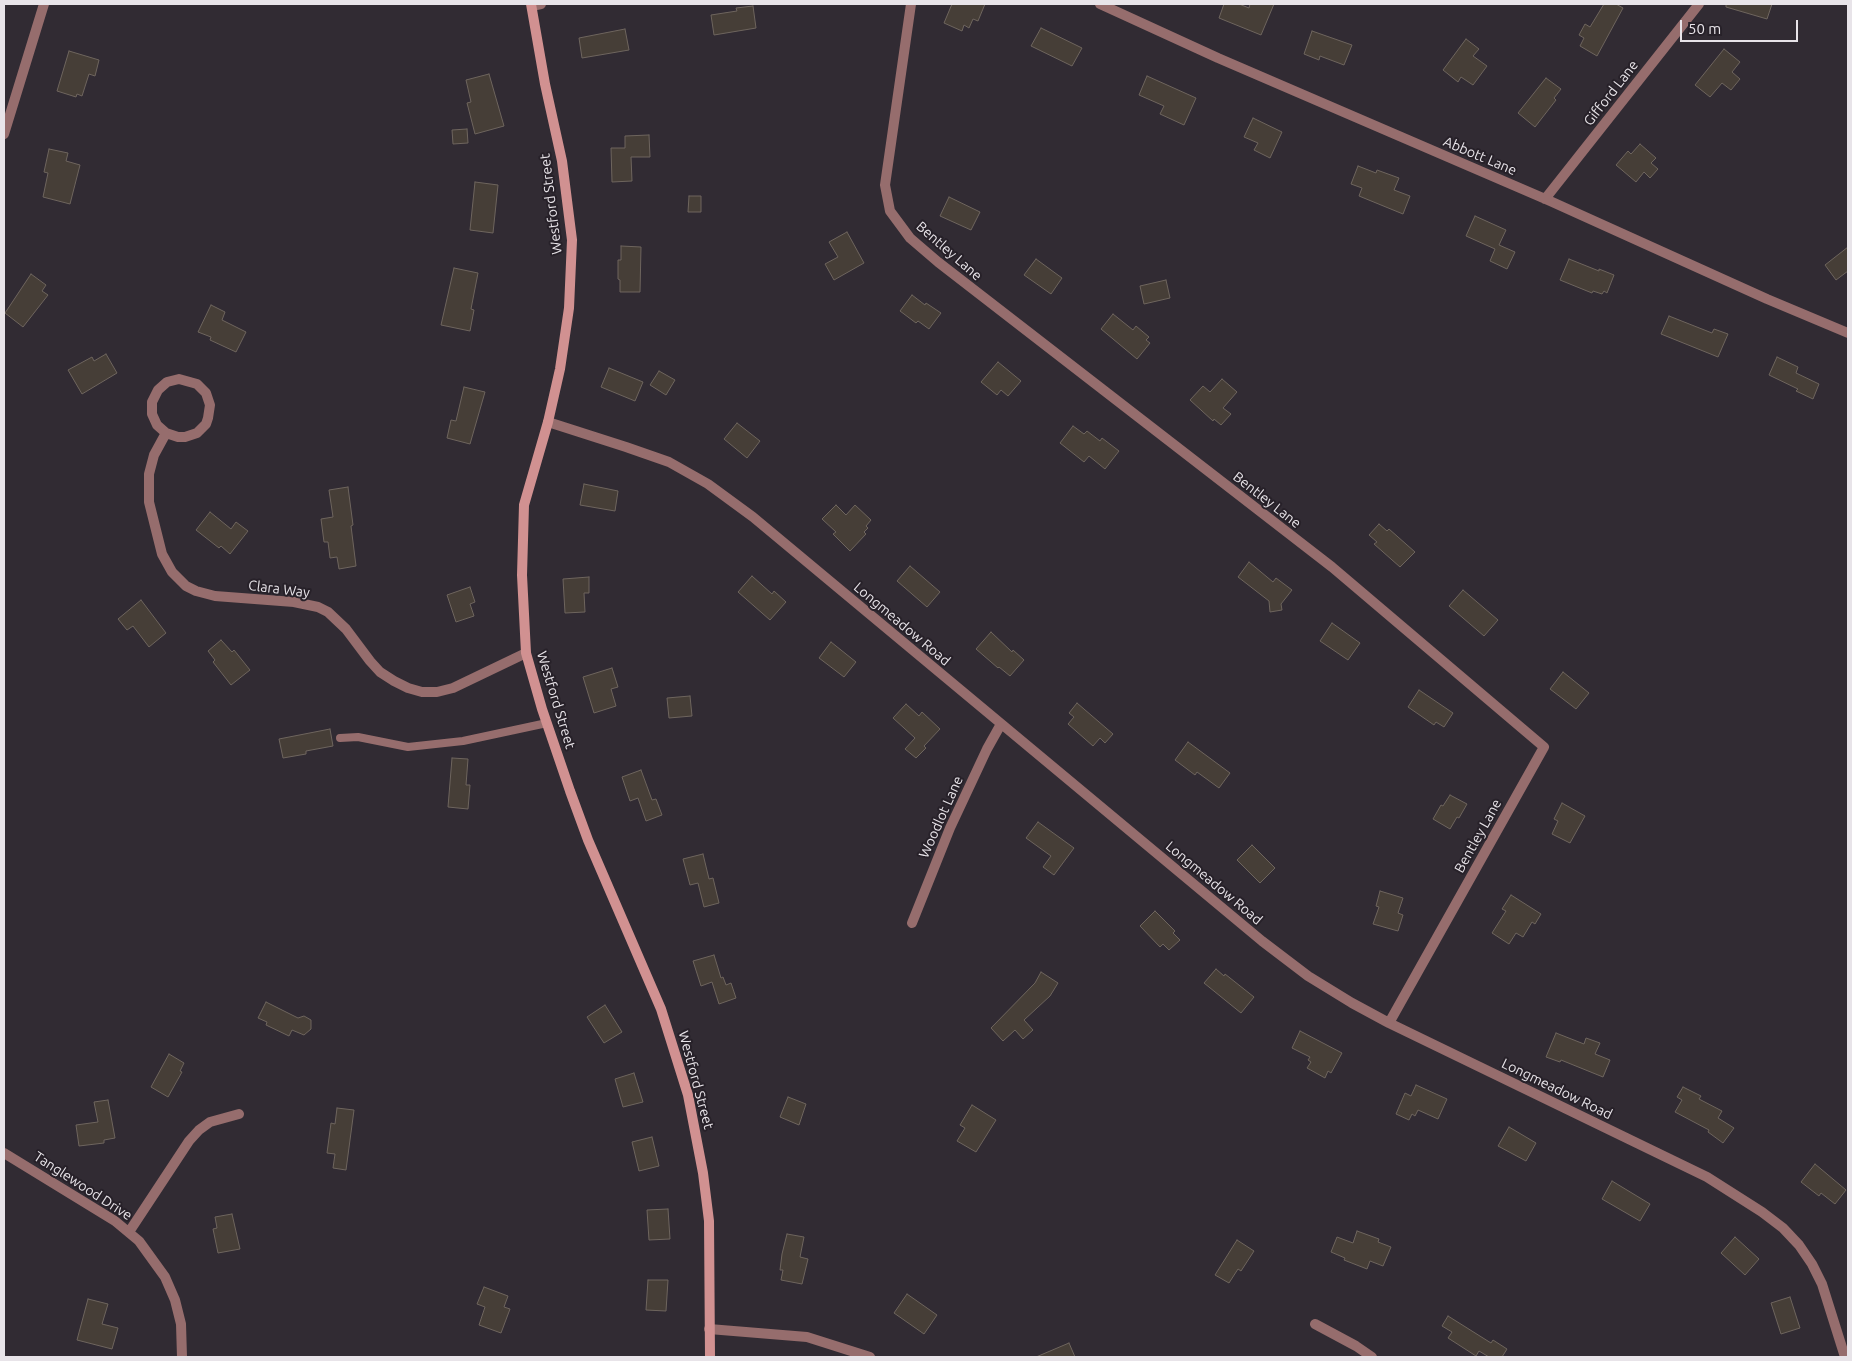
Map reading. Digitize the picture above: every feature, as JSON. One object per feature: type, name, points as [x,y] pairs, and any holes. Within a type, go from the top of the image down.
[{"type":"main road","name":"Westford Street","points":[[535,4],[545,84],[562,161],[572,240],[569,308],[560,369],[548,422],[524,505],[522,575],[526,653],[547,723],[588,840],[661,1009],[688,1095],[703,1172],[709,1221],[710,1357]]},
{"type":"street","points":[[4,134],[44,4]]},
{"type":"street","name":"Bentley Lane","points":[[911,4],[886,185],[890,211],[910,238],[938,262],[1332,567],[1544,747],[1389,1023]]},
{"type":"street","name":"Abbott Lane","points":[[1100,4],[1218,58],[1545,198],[1848,333]]},
{"type":"street","name":"Gifford Lane","points":[[1545,198],[1699,4]]},
{"type":"street","points":[[179,379],[197,384],[206,393],[210,405],[206,424],[197,433],[185,437],[172,436],[166,433],[157,425],[152,414],[152,402],[158,390],[167,382],[179,379]]},
{"type":"street","name":"Longmeadow Road","points":[[548,422],[669,462],[708,484],[753,517],[1269,947],[1308,976],[1389,1023],[1707,1177],[1762,1212],[1783,1228],[1799,1244],[1812,1264],[1822,1284],[1845,1357]]},
{"type":"street","name":"Clara Way","points":[[166,433],[158,446],[151,465],[148,488],[149,502],[162,554],[172,572],[186,586],[214,596],[294,602],[328,612],[337,619],[380,672],[408,688],[422,692],[436,692],[453,688],[526,653]]},
{"type":"street","name":"Woodlot Lane","points":[[912,923],[954,819],[1001,724]]},
{"type":"street","points":[[128,1232],[189,1141],[199,1130],[210,1122],[239,1114]]},
{"type":"street","name":"Tanglewood Drive","points":[[4,1153],[108,1217],[139,1241],[166,1277],[175,1300],[181,1324],[182,1357]]},
{"type":"street","points":[[1315,1324],[1356,1346],[1372,1357]]},
{"type":"street","points":[[709,1330],[807,1337],[870,1357]]},
{"type":"lane","points":[[340,738],[358,736],[408,747],[463,741],[547,723]]},
{"type":"building","points":[[952,4],[985,4],[978,21],[973,19],[969,28],[964,25],[962,31],[944,23]]},
{"type":"building","points":[[1224,4],[1239,4],[1249,8],[1250,4],[1274,4],[1261,35],[1219,18]]},
{"type":"building","points":[[1604,4],[1616,4],[1623,8],[1597,56],[1580,46],[1584,38],[1579,35],[1585,24],[1590,27]]},
{"type":"building","points":[[1726,4],[1772,4],[1767,19],[1726,7]]},
{"type":"building","points":[[753,6],[756,28],[714,35],[711,15],[737,11],[736,8]]},
{"type":"building","points":[[1041,28],[1082,48],[1072,66],[1031,46]]},
{"type":"building","points":[[625,29],[629,50],[582,58],[579,38]]},
{"type":"building","points":[[1312,31],[1352,45],[1344,65],[1320,56],[1319,60],[1304,54]]},
{"type":"building","points":[[1466,39],[1479,49],[1473,56],[1487,66],[1473,85],[1461,77],[1458,82],[1443,70]]},
{"type":"building","points":[[1724,49],[1740,62],[1732,72],[1740,79],[1731,90],[1722,83],[1710,97],[1695,85]]},
{"type":"building","points":[[69,51],[99,60],[95,76],[89,74],[82,96],[77,94],[76,97],[57,91]]},
{"type":"building","points":[[489,74],[504,126],[475,134],[467,103],[471,102],[466,80]]},
{"type":"building","points":[[1147,76],[1196,98],[1184,125],[1160,114],[1164,106],[1139,95]]},
{"type":"building","points":[[1546,78],[1561,89],[1554,98],[1556,100],[1535,127],[1518,113]]},
{"type":"building","points":[[1253,118],[1282,132],[1270,158],[1254,150],[1258,143],[1244,137]]},
{"type":"building","points":[[467,129],[468,143],[453,144],[452,130]]},
{"type":"building","points":[[649,135],[650,157],[631,157],[632,181],[612,182],[611,148],[625,148],[625,136]]},
{"type":"building","points":[[1640,144],[1656,158],[1651,163],[1658,169],[1650,178],[1644,172],[1636,182],[1616,165],[1628,151],[1631,154]]},
{"type":"building","points":[[49,149],[68,153],[66,161],[80,165],[70,204],[43,197],[48,173],[44,172]]},
{"type":"building","points":[[1358,166],[1376,173],[1377,170],[1399,178],[1394,190],[1410,196],[1403,214],[1359,196],[1362,188],[1351,184]]},
{"type":"building","points":[[475,182],[498,185],[493,233],[470,230]]},
{"type":"building","points":[[689,196],[701,196],[701,212],[688,212]]},
{"type":"building","points":[[949,197],[980,212],[971,230],[940,216]]},
{"type":"building","points":[[1475,216],[1506,230],[1499,245],[1515,252],[1507,269],[1490,261],[1495,249],[1466,236]]},
{"type":"building","points":[[847,232],[864,263],[834,280],[825,264],[838,257],[829,242]]},
{"type":"building","points":[[621,246],[641,247],[640,292],[620,292],[618,260],[621,260]]},
{"type":"building","points":[[1848,247],[1848,271],[1836,280],[1825,265]]},
{"type":"building","points":[[1036,259],[1062,278],[1051,294],[1024,275]]},
{"type":"building","points":[[1569,259],[1614,275],[1607,293],[1604,291],[1602,294],[1593,291],[1592,293],[1560,280]]},
{"type":"building","points":[[454,268],[478,273],[471,309],[474,310],[470,331],[441,325]]},
{"type":"building","points":[[31,274],[46,285],[42,291],[48,295],[23,327],[5,313]]},
{"type":"building","points":[[1166,280],[1170,298],[1144,304],[1140,286]]},
{"type":"building","points":[[912,295],[925,305],[926,303],[941,313],[929,329],[918,321],[916,323],[900,311]]},
{"type":"building","points":[[211,305],[225,312],[222,320],[246,332],[236,352],[210,340],[211,337],[198,332]]},
{"type":"building","points":[[1113,314],[1133,330],[1136,326],[1149,337],[1146,340],[1150,343],[1137,359],[1101,329]]},
{"type":"building","points":[[1669,316],[1712,333],[1714,329],[1728,334],[1718,357],[1661,334]]},
{"type":"building","points":[[106,354],[117,373],[82,394],[68,370],[92,357],[94,361]]},
{"type":"building","points":[[1777,357],[1798,367],[1796,373],[1819,384],[1813,399],[1796,391],[1798,389],[1769,375]]},
{"type":"building","points":[[998,362],[1021,381],[1008,396],[1001,390],[997,395],[981,382]]},
{"type":"building","points":[[609,368],[643,382],[635,401],[601,387]]},
{"type":"building","points":[[659,371],[675,380],[666,395],[650,385]]},
{"type":"building","points":[[1222,379],[1237,392],[1223,408],[1231,414],[1221,425],[1214,419],[1213,421],[1190,400],[1203,386],[1210,392]]},
{"type":"building","points":[[464,387],[485,392],[470,444],[447,438],[451,420],[456,421]]},
{"type":"building","points":[[737,423],[760,441],[747,458],[724,439]]},
{"type":"building","points":[[1073,426],[1084,434],[1087,431],[1100,441],[1102,438],[1119,451],[1105,469],[1089,456],[1084,462],[1060,443]]},
{"type":"building","points":[[584,484],[618,491],[615,511],[580,505]]},
{"type":"building","points":[[348,487],[356,566],[339,569],[337,557],[330,558],[328,542],[324,542],[321,519],[333,517],[329,490]]},
{"type":"building","points":[[836,505],[846,515],[855,505],[871,520],[866,526],[868,528],[864,532],[866,534],[850,551],[833,534],[836,532],[822,519]]},
{"type":"building","points":[[210,512],[231,529],[236,522],[248,531],[230,554],[196,530]]},
{"type":"building","points":[[1379,524],[1387,531],[1389,529],[1415,552],[1400,567],[1374,544],[1377,542],[1369,535]]},
{"type":"building","points":[[1249,562],[1273,582],[1276,578],[1292,590],[1281,604],[1282,610],[1270,612],[1269,601],[1238,577]]},
{"type":"building","points":[[910,566],[940,592],[927,607],[897,581]]},
{"type":"building","points":[[752,576],[772,594],[774,591],[786,602],[770,620],[738,592]]},
{"type":"building","points":[[589,577],[589,593],[584,593],[585,612],[565,613],[563,579]]},
{"type":"building","points":[[470,587],[475,602],[470,604],[474,616],[456,622],[447,595]]},
{"type":"building","points":[[1463,590],[1498,620],[1484,636],[1449,606]]},
{"type":"building","points":[[141,600],[166,633],[149,647],[133,626],[127,630],[118,619]]},
{"type":"building","points":[[1332,623],[1360,643],[1348,660],[1320,641]]},
{"type":"building","points":[[991,632],[1012,652],[1013,650],[1024,660],[1010,676],[976,649]]},
{"type":"building","points":[[221,640],[232,652],[234,650],[250,670],[231,685],[213,662],[215,660],[208,651]]},
{"type":"building","points":[[831,642],[856,662],[844,677],[819,658]]},
{"type":"building","points":[[612,668],[618,687],[611,689],[616,706],[594,713],[583,677]]},
{"type":"building","points":[[1563,672],[1589,693],[1576,709],[1550,689]]},
{"type":"building","points":[[1419,690],[1453,713],[1444,727],[1436,722],[1434,725],[1408,707]]},
{"type":"building","points":[[690,696],[692,716],[669,718],[667,698]]},
{"type":"building","points":[[1077,703],[1113,734],[1105,743],[1100,738],[1093,746],[1068,724],[1074,717],[1069,713]]},
{"type":"building","points":[[906,704],[919,716],[922,712],[940,729],[916,758],[905,749],[915,738],[893,718]]},
{"type":"building","points":[[330,729],[333,746],[283,758],[279,739]]},
{"type":"building","points":[[1188,742],[1230,773],[1219,788],[1197,772],[1195,775],[1175,760]]},
{"type":"building","points":[[452,758],[468,759],[466,785],[470,785],[468,809],[448,807]]},
{"type":"building","points":[[641,770],[652,800],[656,799],[662,815],[646,821],[638,798],[630,801],[622,777]]},
{"type":"building","points":[[1450,795],[1467,804],[1450,829],[1433,819],[1441,805],[1443,806]]},
{"type":"building","points":[[1562,803],[1585,816],[1570,843],[1552,834],[1558,821],[1554,819]]},
{"type":"building","points":[[1038,822],[1074,848],[1054,875],[1043,867],[1051,856],[1026,838]]},
{"type":"building","points":[[1252,845],[1275,868],[1260,883],[1237,860]]},
{"type":"building","points":[[703,854],[709,879],[713,878],[719,903],[704,907],[698,883],[690,885],[683,859]]},
{"type":"building","points":[[1380,891],[1403,898],[1398,913],[1403,915],[1398,931],[1373,924],[1379,907],[1376,906]]},
{"type":"building","points":[[1511,895],[1541,914],[1535,924],[1532,922],[1523,937],[1516,933],[1509,944],[1492,933],[1506,911],[1502,909]]},
{"type":"building","points":[[1155,911],[1175,931],[1173,933],[1180,940],[1169,950],[1163,944],[1160,947],[1140,926]]},
{"type":"building","points":[[714,955],[721,978],[723,977],[726,985],[731,983],[736,998],[719,1004],[712,982],[701,986],[693,961]]},
{"type":"building","points":[[1216,969],[1254,997],[1241,1013],[1204,983]]},
{"type":"building","points":[[1041,972],[1058,983],[1050,996],[1024,1020],[1033,1030],[1023,1039],[1015,1030],[1003,1041],[991,1028],[1035,983]]},
{"type":"building","points":[[266,1002],[298,1018],[304,1016],[311,1020],[311,1029],[304,1035],[292,1030],[289,1036],[266,1025],[267,1022],[258,1018]]},
{"type":"building","points":[[605,1005],[622,1032],[604,1043],[587,1017]]},
{"type":"building","points":[[1300,1031],[1342,1053],[1331,1073],[1328,1071],[1325,1078],[1307,1068],[1311,1062],[1308,1060],[1310,1057],[1292,1048]]},
{"type":"building","points":[[1556,1033],[1584,1044],[1586,1038],[1600,1043],[1595,1054],[1610,1060],[1603,1077],[1561,1060],[1560,1062],[1546,1057]]},
{"type":"building","points":[[169,1054],[184,1063],[180,1071],[182,1072],[168,1097],[151,1087]]},
{"type":"building","points":[[634,1073],[643,1102],[623,1107],[615,1079]]},
{"type":"building","points":[[1416,1085],[1447,1099],[1438,1119],[1418,1110],[1415,1116],[1412,1114],[1409,1120],[1396,1114],[1405,1093],[1411,1096]]},
{"type":"building","points":[[1683,1087],[1701,1096],[1699,1099],[1722,1111],[1718,1118],[1734,1128],[1723,1143],[1708,1132],[1709,1130],[1675,1112],[1682,1100],[1677,1097]]},
{"type":"building","points":[[788,1097],[806,1104],[799,1125],[780,1117]]},
{"type":"building","points":[[108,1100],[115,1138],[104,1140],[104,1143],[79,1146],[76,1125],[98,1122],[94,1102]]},
{"type":"building","points":[[972,1105],[996,1120],[976,1152],[957,1141],[965,1128],[960,1125]]},
{"type":"building","points":[[337,1108],[354,1110],[346,1170],[333,1168],[335,1154],[327,1153],[331,1123],[335,1124]]},
{"type":"building","points":[[1509,1127],[1536,1143],[1526,1161],[1498,1146]]},
{"type":"building","points":[[652,1137],[659,1166],[639,1171],[632,1142]]},
{"type":"building","points":[[1815,1164],[1846,1190],[1835,1204],[1821,1193],[1819,1196],[1801,1182]]},
{"type":"building","points":[[1612,1181],[1650,1204],[1640,1221],[1602,1199]]},
{"type":"building","points":[[668,1209],[670,1239],[649,1240],[647,1210]]},
{"type":"building","points":[[232,1214],[240,1249],[218,1253],[213,1229],[217,1228],[215,1217]]},
{"type":"building","points":[[1357,1231],[1379,1239],[1378,1242],[1391,1247],[1383,1266],[1370,1261],[1367,1269],[1344,1260],[1345,1258],[1331,1252],[1337,1237],[1353,1243]]},
{"type":"building","points":[[787,1234],[804,1237],[800,1257],[808,1259],[802,1284],[781,1280],[783,1270],[780,1270],[782,1254]]},
{"type":"building","points":[[1735,1237],[1759,1259],[1745,1275],[1721,1253]]},
{"type":"building","points":[[1237,1240],[1254,1251],[1241,1271],[1238,1269],[1229,1283],[1215,1275]]},
{"type":"building","points":[[648,1280],[668,1280],[666,1311],[646,1310]]},
{"type":"building","points":[[484,1287],[508,1296],[504,1307],[510,1309],[501,1333],[479,1325],[485,1307],[477,1304]]},
{"type":"building","points":[[907,1294],[937,1315],[924,1334],[894,1313]]},
{"type":"building","points":[[1790,1297],[1800,1328],[1781,1334],[1771,1303]]},
{"type":"building","points":[[88,1299],[108,1304],[102,1324],[118,1328],[112,1349],[77,1340]]},
{"type":"building","points":[[1448,1316],[1491,1343],[1493,1340],[1507,1349],[1502,1357],[1489,1357],[1479,1351],[1476,1356],[1448,1338],[1452,1332],[1442,1326]]},
{"type":"building","points":[[1069,1343],[1075,1357],[1036,1357]]}]
